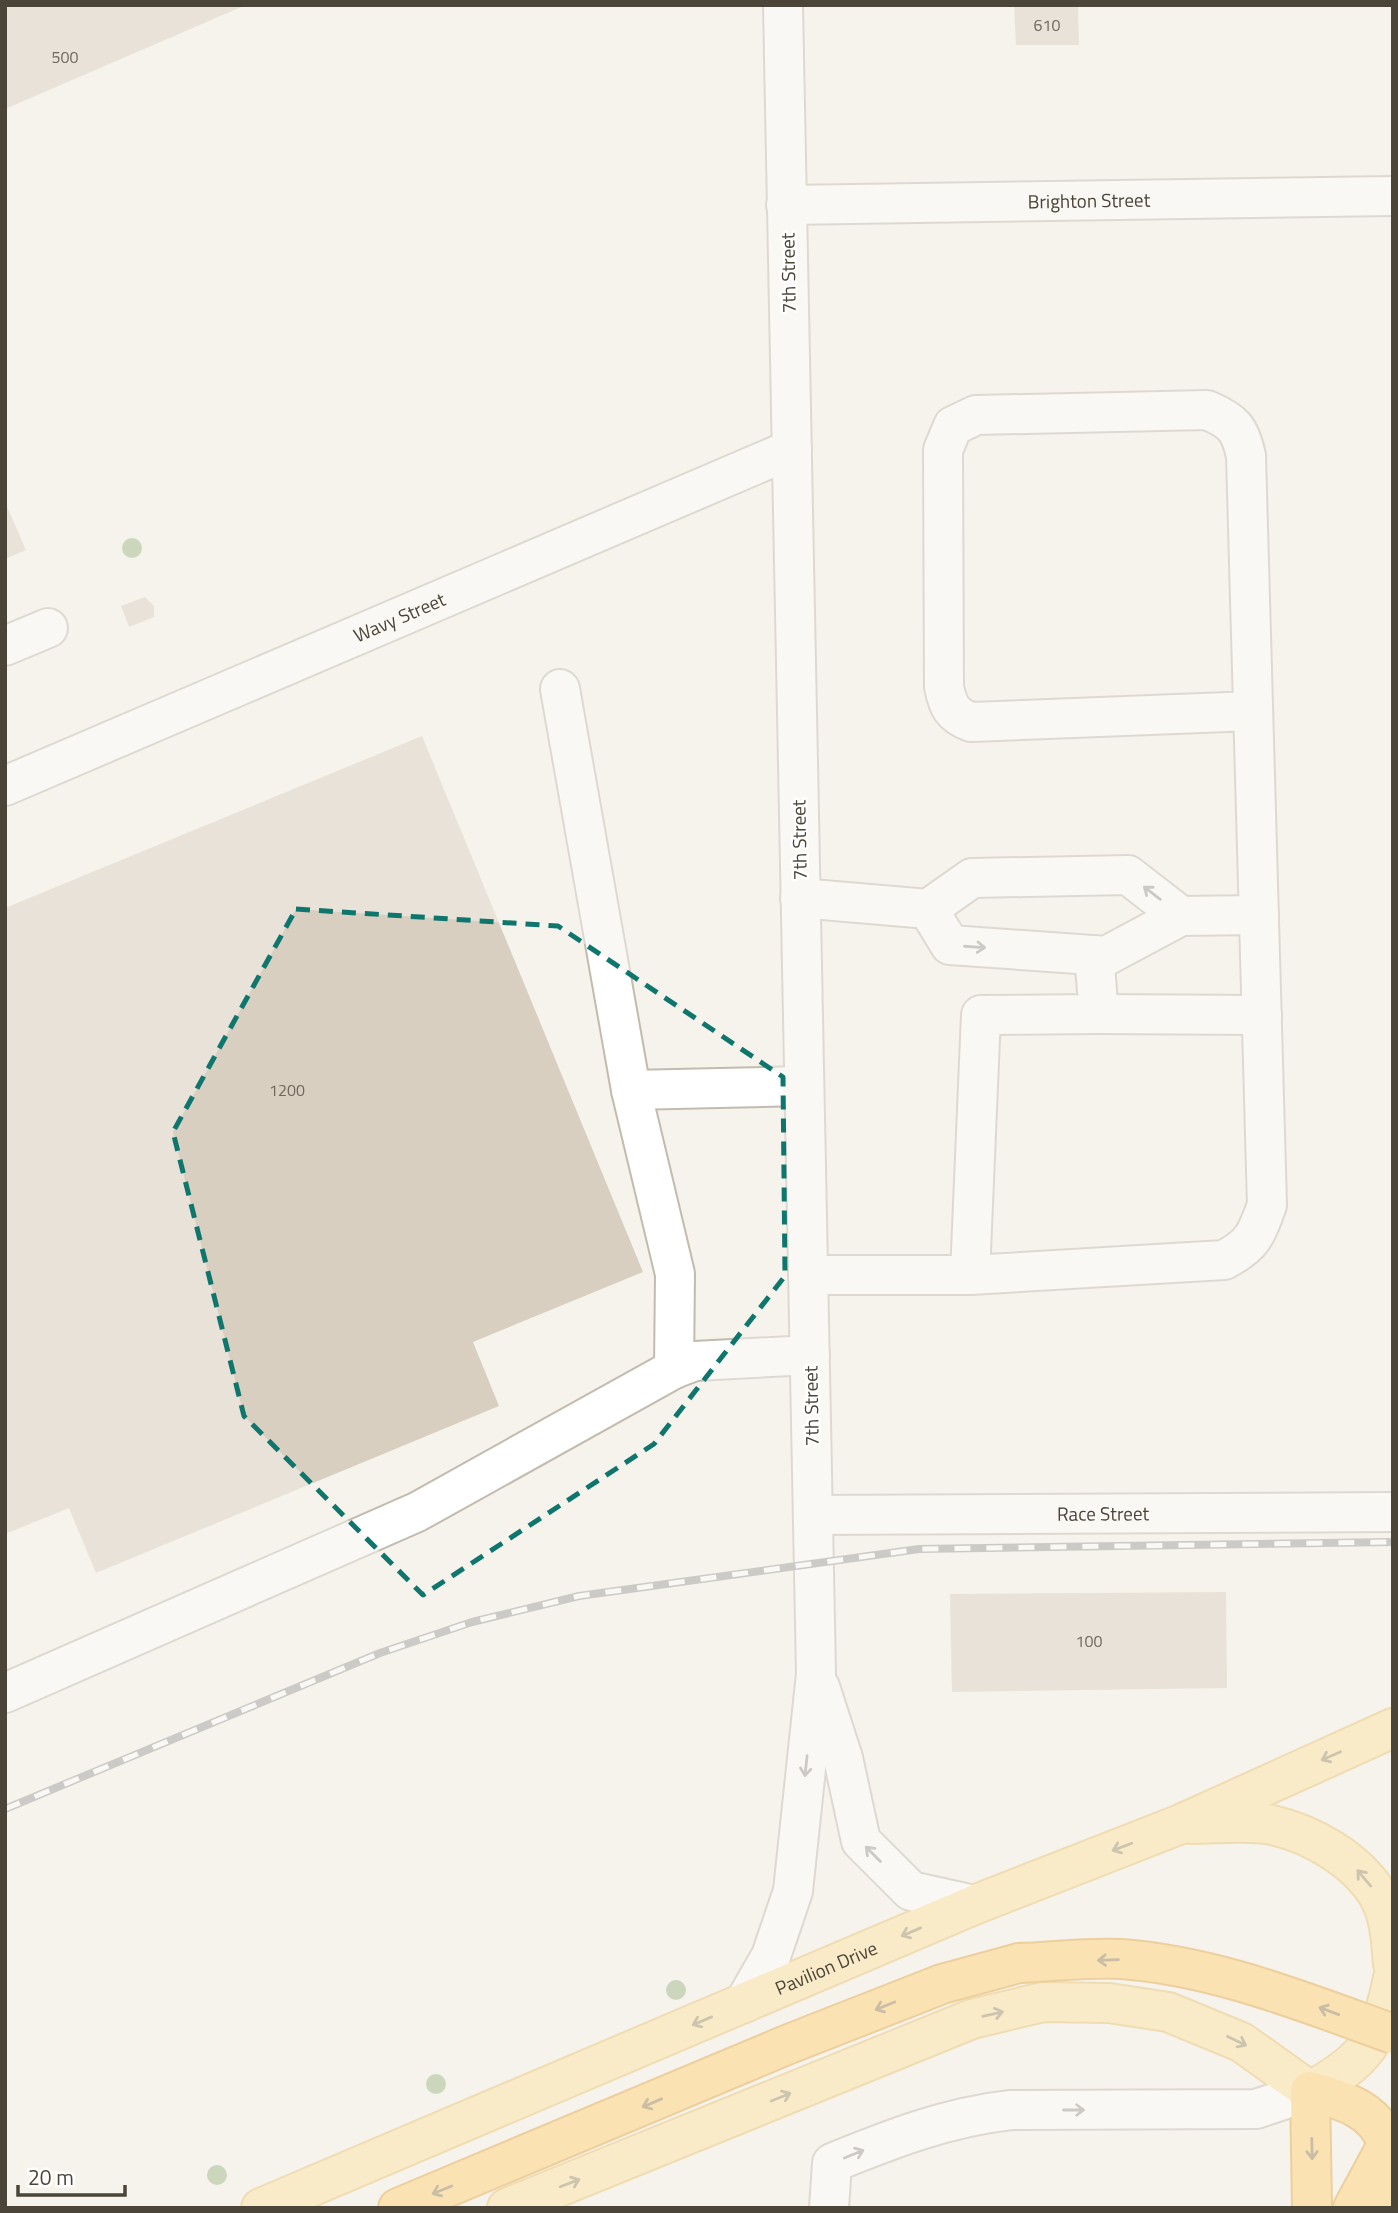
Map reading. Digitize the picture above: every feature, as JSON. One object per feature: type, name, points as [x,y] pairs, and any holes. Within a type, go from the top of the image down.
[{"type":"highway","points":[[398,2208],[789,2044],[942,1984],[1019,1963],[1119,1959],[1202,1971],[1279,1993],[1393,2034]]},
{"type":"highway","points":[[1312,2208],[1310,2091],[1354,2104],[1370,2116],[1390,2138],[1388,2208]]},
{"type":"highway","points":[[1353,2208],[1390,2138]]},
{"type":"main road","name":"Pavilion Drive","points":[[261,2208],[974,1905],[1181,1824],[1393,1728]]},
{"type":"main road","points":[[1181,1824],[1271,1825],[1315,1840],[1354,1867],[1379,1896],[1389,1924],[1393,1964]]},
{"type":"main road","points":[[507,2208],[972,2019],[1043,2002],[1109,2003],[1168,2012],[1241,2042],[1310,2091],[1347,2071],[1373,2040],[1387,2009],[1393,1978]]},
{"type":"street","name":"7th Street","points":[[744,2003],[771,1956],[793,1891],[816,1674],[783,5]]},
{"type":"street","name":"Brighton Street","points":[[786,205],[1393,196]]},
{"type":"street","points":[[808,1275],[970,1275],[1224,1259],[1246,1249],[1256,1233],[1266,1205],[1262,1015],[1246,457],[1242,436],[1228,419],[1206,410],[976,415],[953,426],[943,450],[944,687],[948,706],[957,717],[971,722],[1253,711]]},
{"type":"street","name":"Wavy Street","points":[[5,786],[792,449]]},
{"type":"street","points":[[5,646],[48,628]]},
{"type":"street","points":[[560,689],[631,1090],[675,1274],[674,1369]]},
{"type":"street","points":[[800,898],[928,909],[972,878],[1128,875],[1181,916]]},
{"type":"street","points":[[928,909],[950,945],[1106,956],[1181,916],[1259,915]]},
{"type":"street","points":[[1094,955],[1099,1014]]},
{"type":"street","points":[[970,1275],[981,1015],[1262,1015]]},
{"type":"street","points":[[631,1090],[804,1086]]},
{"type":"street","points":[[5,1693],[417,1512],[674,1369],[695,1361],[810,1355]]},
{"type":"street","name":"Race Street","points":[[813,1515],[1393,1512]]},
{"type":"street","name":"7th Street","points":[[816,1674],[843,1758],[861,1841],[911,1891],[974,1905]]},
{"type":"street","points":[[828,2208],[832,2163],[916,2129],[1011,2110],[1255,2109],[1310,2091]]},
{"type":"highlighted area","points":[[296,909],[558,926],[783,1077],[785,1276],[654,1444],[423,1595],[244,1416],[173,1132]]},
{"type":"building","points":[[5,5],[246,5],[5,109]]},
{"type":"building","points":[[1014,5],[1078,5],[1079,45],[1016,45]]},
{"type":"building","points":[[5,502],[26,550],[5,559]]},
{"type":"building","points":[[145,597],[154,606],[154,617],[129,627],[121,606]]},
{"type":"building","points":[[422,736],[643,1272],[473,1342],[499,1406],[96,1573],[69,1508],[5,1534],[5,908]]},
{"type":"building","points":[[1226,1592],[1227,1688],[952,1692],[950,1594]]},
{"type":"railway","points":[[5,1809],[380,1653],[472,1622],[579,1596],[919,1549],[1393,1542]]}]
